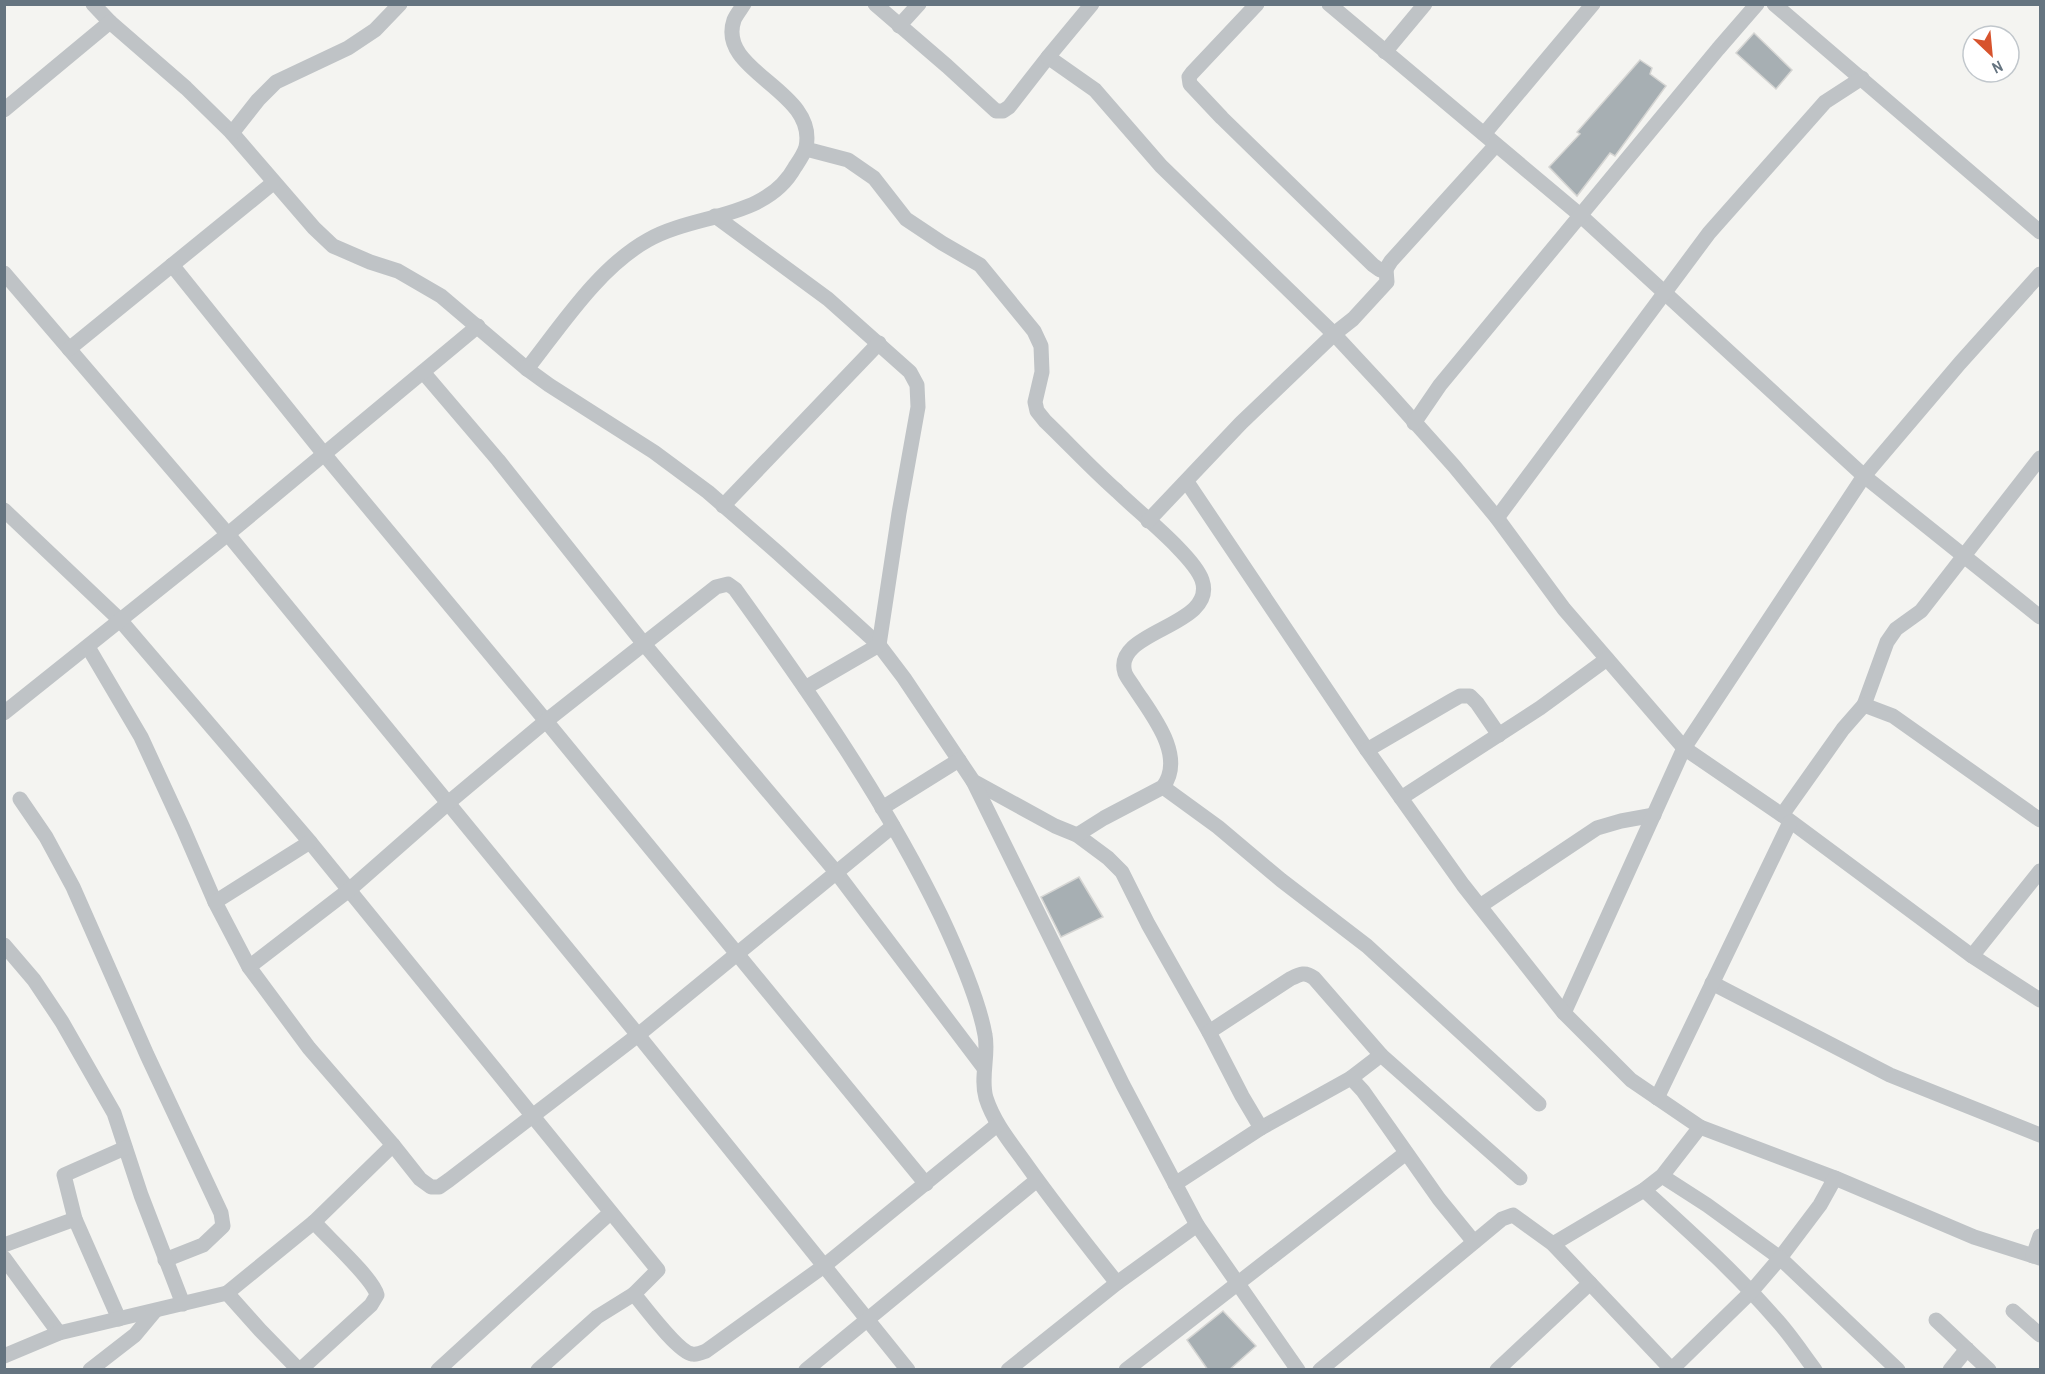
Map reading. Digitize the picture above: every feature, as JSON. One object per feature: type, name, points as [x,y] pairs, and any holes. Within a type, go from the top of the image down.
[{"type":"street","points":[[93,4],[232,133],[273,183],[333,246],[398,271],[441,296],[527,369],[654,452],[723,506],[879,645],[904,678],[973,781],[1123,1085],[1197,1226],[1298,1370]]},
{"type":"street","points":[[232,133],[258,100],[276,82],[348,48],[375,30],[400,4]]},
{"type":"street","points":[[527,369],[580,303],[621,259],[648,239],[715,216],[750,207],[772,195],[790,176],[806,149],[806,134],[802,117],[792,103],[745,61],[735,46],[732,34],[734,20],[744,4]]},
{"type":"street","points":[[875,4],[986,104],[999,112],[1009,107],[1092,4]]},
{"type":"street","points":[[899,26],[919,4]]},
{"type":"street","points":[[1257,4],[1192,73],[1189,77],[1190,84],[1365,258],[1380,270],[1386,269]]},
{"type":"street","points":[[1329,4],[1484,134],[1495,146],[1580,215],[1864,476],[2040,616]]},
{"type":"street","points":[[1385,52],[1425,4]]},
{"type":"street","points":[[1484,134],[1593,4]]},
{"type":"street","points":[[1414,423],[1440,385],[1757,4]]},
{"type":"street","points":[[1774,4],[2040,232]]},
{"type":"street","points":[[4,110],[110,22]]},
{"type":"street","points":[[1048,57],[1095,90],[1185,191],[1334,334],[1454,466],[1564,609],[1684,748],[1786,819],[1972,956],[2040,1000]]},
{"type":"street","points":[[1497,519],[1709,233],[1825,102],[1862,78]]},
{"type":"street","points":[[1148,521],[1241,423],[1334,334],[1353,319],[1387,282],[1386,269],[1391,261],[1495,146]]},
{"type":"street","points":[[806,149],[848,160],[874,178],[906,219],[980,265],[1034,332],[1041,346],[1043,361],[1035,402],[1037,411],[1191,561],[1201,578],[1203,586],[1201,598],[1193,608],[1167,628],[1141,641],[1126,654],[1125,673],[1159,727],[1168,747],[1172,765],[1170,779],[1163,787],[1077,835]]},
{"type":"street","points":[[69,349],[273,183]]},
{"type":"street","points":[[715,216],[828,299],[910,372],[917,385],[918,407],[879,645]]},
{"type":"street","points":[[172,266],[324,454],[926,1184]]},
{"type":"street","points":[[4,273],[228,534],[638,1035],[908,1370]]},
{"type":"street","points":[[1564,1012],[1684,748],[1864,476],[1960,363],[2040,274]]},
{"type":"street","points":[[4,713],[228,534],[478,326]]},
{"type":"street","points":[[723,506],[879,343]]},
{"type":"street","points":[[423,372],[498,460],[644,644],[836,872],[984,1068]]},
{"type":"street","points":[[1657,1098],[1786,819],[1843,729],[1864,705],[1887,642],[1896,629],[1921,611],[2040,458]]},
{"type":"street","points":[[1187,482],[1366,750],[1480,906],[1564,1012],[1631,1080],[1700,1127],[1835,1178],[1974,1238],[2037,1257],[2040,1236]]},
{"type":"street","points":[[4,510],[120,620],[349,890],[658,1270],[634,1294],[597,1317],[543,1368]]},
{"type":"street","points":[[249,967],[349,890],[546,721],[716,587],[728,584],[735,589],[805,688],[882,808],[941,916],[974,996],[986,1036],[984,1068],[986,1097],[997,1125],[1117,1283]]},
{"type":"street","points":[[805,688],[879,645]]},
{"type":"street","points":[[88,647],[141,737],[215,902],[249,967],[309,1048],[425,1184],[431,1187],[439,1187],[638,1035],[893,826]]},
{"type":"street","points":[[1401,798],[1499,735],[1607,659]]},
{"type":"street","points":[[1366,750],[1451,701],[1465,696],[1470,696],[1477,703],[1499,735]]},
{"type":"street","points":[[1864,705],[1893,716],[2040,820]]},
{"type":"street","points":[[882,808],[959,760]]},
{"type":"street","points":[[973,781],[1055,826],[1077,835],[1108,858],[1122,872],[1148,924],[1261,1128]]},
{"type":"street","points":[[1163,787],[1218,826],[1281,880],[1367,946],[1539,1104]]},
{"type":"street","points":[[20,799],[46,837],[73,887],[147,1055],[221,1213],[223,1226],[203,1245],[165,1260]]},
{"type":"street","points":[[1480,906],[1597,828],[1654,815]]},
{"type":"street","points":[[215,902],[310,843]]},
{"type":"street","points":[[1972,956],[2040,871]]},
{"type":"street","points":[[4,945],[34,980],[62,1022],[114,1113],[165,1260],[183,1304]]},
{"type":"street","points":[[1209,1032],[1290,979],[1301,973],[1307,973],[1314,978],[1381,1055],[1520,1178]]},
{"type":"street","points":[[1712,983],[1890,1075],[2040,1136]]},
{"type":"street","points":[[1175,1184],[1261,1128],[1351,1078],[1381,1055]]},
{"type":"street","points":[[1351,1078],[1363,1091],[1406,1153],[1474,1242]]},
{"type":"street","points":[[634,1294],[685,1352],[699,1354],[706,1352],[824,1266],[997,1125]]},
{"type":"street","points":[[1552,1244],[1644,1190],[1662,1176],[1700,1127]]},
{"type":"street","points":[[4,1356],[59,1333],[227,1293],[314,1222],[393,1145]]},
{"type":"street","points":[[119,1320],[75,1219],[64,1175],[125,1148]]},
{"type":"street","points":[[1126,1370],[1406,1153]]},
{"type":"street","points":[[1662,1176],[1707,1205],[1780,1258],[1898,1370]]},
{"type":"street","points":[[1320,1370],[1502,1219],[1513,1215],[1552,1244],[1672,1369],[1750,1292],[1780,1258],[1820,1205],[1835,1178]]},
{"type":"street","points":[[806,1370],[1037,1180]]},
{"type":"street","points":[[1644,1190],[1713,1253],[1777,1320],[1815,1370]]},
{"type":"street","points":[[438,1370],[610,1213]]},
{"type":"street","points":[[4,1245],[75,1219]]},
{"type":"street","points":[[227,1293],[299,1370],[371,1305],[377,1295],[374,1287],[314,1222]]},
{"type":"street","points":[[1008,1370],[1117,1283],[1197,1226]]},
{"type":"street","points":[[4,1258],[59,1333]]},
{"type":"street","points":[[1497,1370],[1590,1283]]},
{"type":"street","points":[[90,1370],[135,1335],[155,1311]]},
{"type":"street","points":[[2013,1311],[2040,1335]]},
{"type":"street","points":[[1936,1320],[1989,1370]]},
{"type":"street","points":[[1950,1370],[1967,1349]]},
{"type":"building","points":[[1754,33],[1792,70],[1776,89],[1736,53]]},
{"type":"building","points":[[1640,60],[1652,68],[1650,74],[1666,86],[1615,156],[1610,153],[1577,196],[1549,167],[1580,134],[1577,132]]},
{"type":"building","points":[[1079,877],[1103,917],[1061,937],[1041,897]]},
{"type":"building","points":[[1223,1311],[1256,1346],[1229,1370],[1208,1370],[1187,1340]]}]
